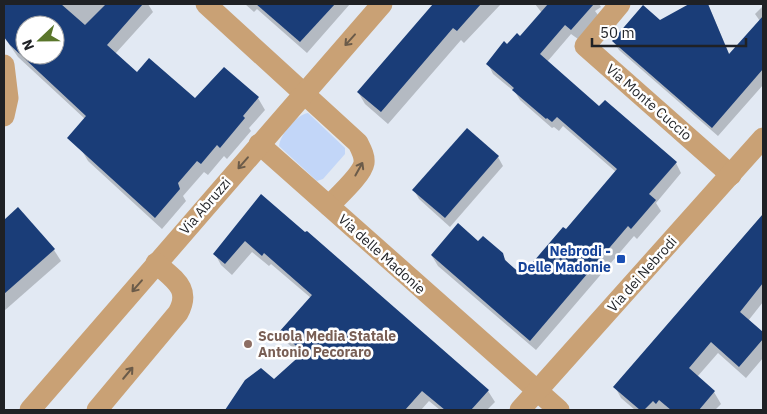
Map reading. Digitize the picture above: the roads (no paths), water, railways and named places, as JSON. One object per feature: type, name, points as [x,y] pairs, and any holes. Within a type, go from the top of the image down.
[{"type":"street","name":"Via delle Madonie","points":[[206,4],[358,143],[363,153],[364,163],[360,171],[329,206],[536,392],[559,410]]},
{"type":"street","name":"Via Abruzzi","points":[[30,410],[382,4]]},
{"type":"street","name":"Via Monte Cuccio","points":[[620,4],[585,46],[731,174]]},
{"type":"street","points":[[4,65],[8,98],[4,116]]},
{"type":"street","name":"Via dei Nebrodi","points":[[520,410],[763,138]]},
{"type":"street","points":[[259,144],[329,206]]},
{"type":"street","points":[[97,410],[178,313],[184,302],[184,293],[177,282],[156,263]]},
{"type":"place","name":"Nebrodi - Delle Madonie","points":[[621,259]]},
{"type":"place","name":"Scuola Media Statale Antonio Pecoraro","points":[[248,344]]}]
